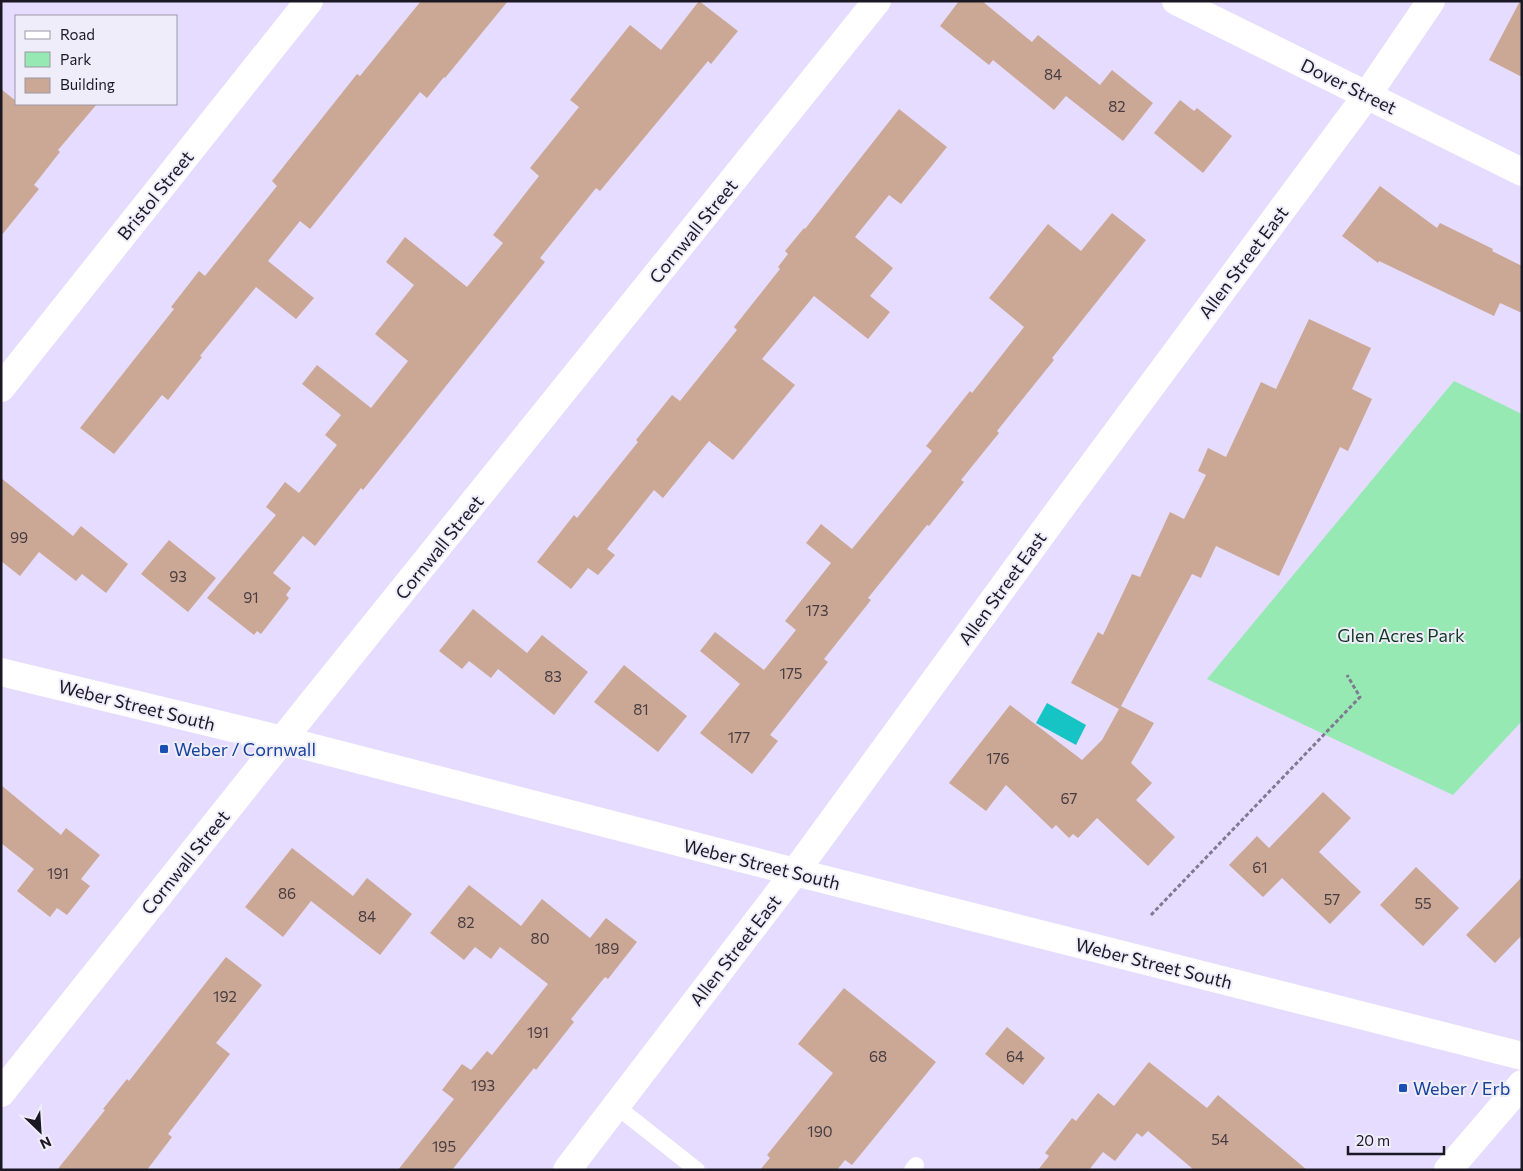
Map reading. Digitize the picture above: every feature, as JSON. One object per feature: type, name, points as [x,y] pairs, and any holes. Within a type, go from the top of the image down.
[{"type":"street","name":"Bristol Street","points":[[1,388],[309,1]]},
{"type":"street","name":"Cornwall Street","points":[[1,1093],[877,1]]},
{"type":"street","name":"Dover Street","points":[[1176,1],[1522,172]]},
{"type":"street","name":"Allen Street East","points":[[567,1170],[795,872],[1060,509],[1367,95],[1431,1]]},
{"type":"street","name":"Weber Street South","points":[[1,672],[283,740],[1522,1056]]},
{"type":"street","points":[[1448,1170],[1522,1084]]},
{"type":"lane","points":[[616,1106],[697,1170]]},
{"type":"path","points":[[1151,915],[1360,698],[1347,675]]},
{"type":"green space","name":"Glen Acres Park","points":[[1454,381],[1522,414],[1522,721],[1453,795],[1207,679]]},
{"type":"shaded area","points":[[1047,703],[1086,725],[1076,745],[1036,723]]},
{"type":"building","points":[[421,1],[508,1],[427,98],[420,92],[310,229],[300,221],[268,261],[314,298],[296,319],[256,287],[200,356],[202,357],[168,400],[162,395],[114,454],[80,428],[174,309],[171,307],[199,271],[205,276],[277,186],[272,181],[357,74],[360,76]]},
{"type":"building","points":[[699,1],[738,31],[711,64],[708,61],[600,191],[596,188],[540,258],[545,262],[363,490],[361,488],[315,546],[303,536],[273,573],[291,588],[286,595],[289,598],[261,634],[257,631],[254,635],[207,598],[276,515],[266,507],[285,482],[299,493],[337,445],[325,435],[341,415],[302,384],[317,365],[371,408],[408,361],[375,334],[414,285],[386,262],[405,237],[467,287],[503,243],[493,235],[539,176],[530,168],[579,107],[570,100],[630,25],[661,50]]},
{"type":"building","points":[[959,1],[982,1],[1032,42],[1038,35],[1100,85],[1112,70],[1153,103],[1123,141],[1066,96],[1054,110],[993,60],[989,65],[940,26]]},
{"type":"building","points":[[1520,1],[1522,1],[1522,77],[1489,60]]},
{"type":"building","points":[[1,89],[15,100],[15,105],[96,105],[58,150],[60,152],[34,185],[39,189],[1,236]]},
{"type":"building","points":[[1180,100],[1194,111],[1197,108],[1232,136],[1203,173],[1154,133]]},
{"type":"building","points":[[899,109],[947,147],[901,204],[889,195],[855,237],[893,268],[870,296],[890,312],[868,339],[814,296],[762,359],[795,385],[733,460],[709,441],[663,498],[654,490],[607,549],[615,555],[598,575],[588,568],[571,589],[537,562],[574,515],[577,518],[638,442],[636,440],[672,395],[680,401],[737,330],[734,327],[780,269],[778,267],[788,254],[785,251],[805,229]]},
{"type":"building","points":[[1380,186],[1437,228],[1440,223],[1493,249],[1492,251],[1522,266],[1522,313],[1500,303],[1494,316],[1379,261],[1378,263],[1342,236]]},
{"type":"building","points":[[1112,213],[1146,240],[1052,358],[1054,360],[997,431],[999,433],[961,480],[964,482],[868,598],[871,600],[824,659],[828,662],[770,735],[778,741],[752,774],[700,733],[740,684],[700,651],[715,632],[764,670],[796,630],[785,621],[831,563],[806,543],[821,524],[852,549],[932,451],[926,446],[970,391],[972,393],[1024,327],[989,298],[1048,224],[1081,251]]},
{"type":"building","points":[[1309,319],[1371,348],[1352,389],[1372,399],[1348,451],[1340,447],[1279,576],[1216,546],[1201,578],[1192,574],[1121,706],[1154,723],[1131,763],[1152,783],[1136,800],[1175,837],[1148,866],[1097,818],[1078,838],[1073,834],[1069,838],[1056,825],[1052,829],[1006,785],[986,811],[949,783],[1010,705],[1082,760],[1102,740],[1119,709],[1071,683],[1098,632],[1103,635],[1132,574],[1140,577],[1170,512],[1184,519],[1206,475],[1198,471],[1208,448],[1226,457],[1261,382],[1276,389]]},
{"type":"building","points":[[1,478],[73,536],[81,526],[128,564],[106,593],[82,574],[76,581],[39,552],[20,576],[1,561]]},
{"type":"building","points":[[169,540],[216,578],[188,612],[141,574]]},
{"type":"building","points":[[473,609],[527,653],[542,635],[588,672],[554,715],[498,669],[491,678],[469,661],[462,669],[439,651]]},
{"type":"building","points":[[624,665],[687,716],[658,752],[594,702]]},
{"type":"building","points":[[1,785],[61,835],[66,828],[100,855],[81,879],[90,886],[67,915],[57,908],[50,917],[17,891],[34,869],[1,843]]},
{"type":"building","points":[[1323,792],[1351,818],[1319,852],[1361,892],[1330,924],[1282,878],[1263,897],[1229,865],[1257,836],[1269,848]]},
{"type":"building","points":[[292,848],[353,896],[367,878],[412,914],[380,955],[311,901],[283,937],[245,907]]},
{"type":"building","points":[[1416,867],[1459,908],[1423,946],[1380,905]]},
{"type":"building","points":[[1522,877],[1522,935],[1495,963],[1466,935]]},
{"type":"building","points":[[469,885],[521,926],[542,899],[590,938],[606,918],[637,942],[608,979],[605,977],[571,1019],[574,1022],[536,1070],[534,1068],[452,1170],[398,1170],[454,1099],[442,1090],[462,1064],[471,1070],[487,1051],[492,1055],[548,984],[500,947],[491,959],[475,947],[464,960],[430,933]]},
{"type":"building","points":[[226,957],[262,985],[216,1043],[230,1054],[168,1134],[172,1137],[147,1170],[57,1170],[105,1110],[103,1109],[127,1079],[129,1081]]},
{"type":"building","points":[[844,988],[936,1062],[852,1165],[845,1160],[837,1170],[760,1170],[770,1158],[767,1155],[833,1073],[798,1044]]},
{"type":"building","points":[[1007,1027],[1045,1058],[1023,1085],[985,1054]]},
{"type":"building","points":[[1149,1062],[1207,1108],[1218,1095],[1307,1170],[1194,1170],[1148,1131],[1142,1137],[1137,1133],[1115,1161],[1103,1152],[1089,1170],[1038,1170],[1049,1156],[1045,1153],[1072,1118],[1076,1121],[1098,1093],[1114,1106]]},
{"type":"place","name":"Weber / Cornwall","points":[[164,749]]},
{"type":"place","name":"Weber / Erb","points":[[1403,1088]]}]
